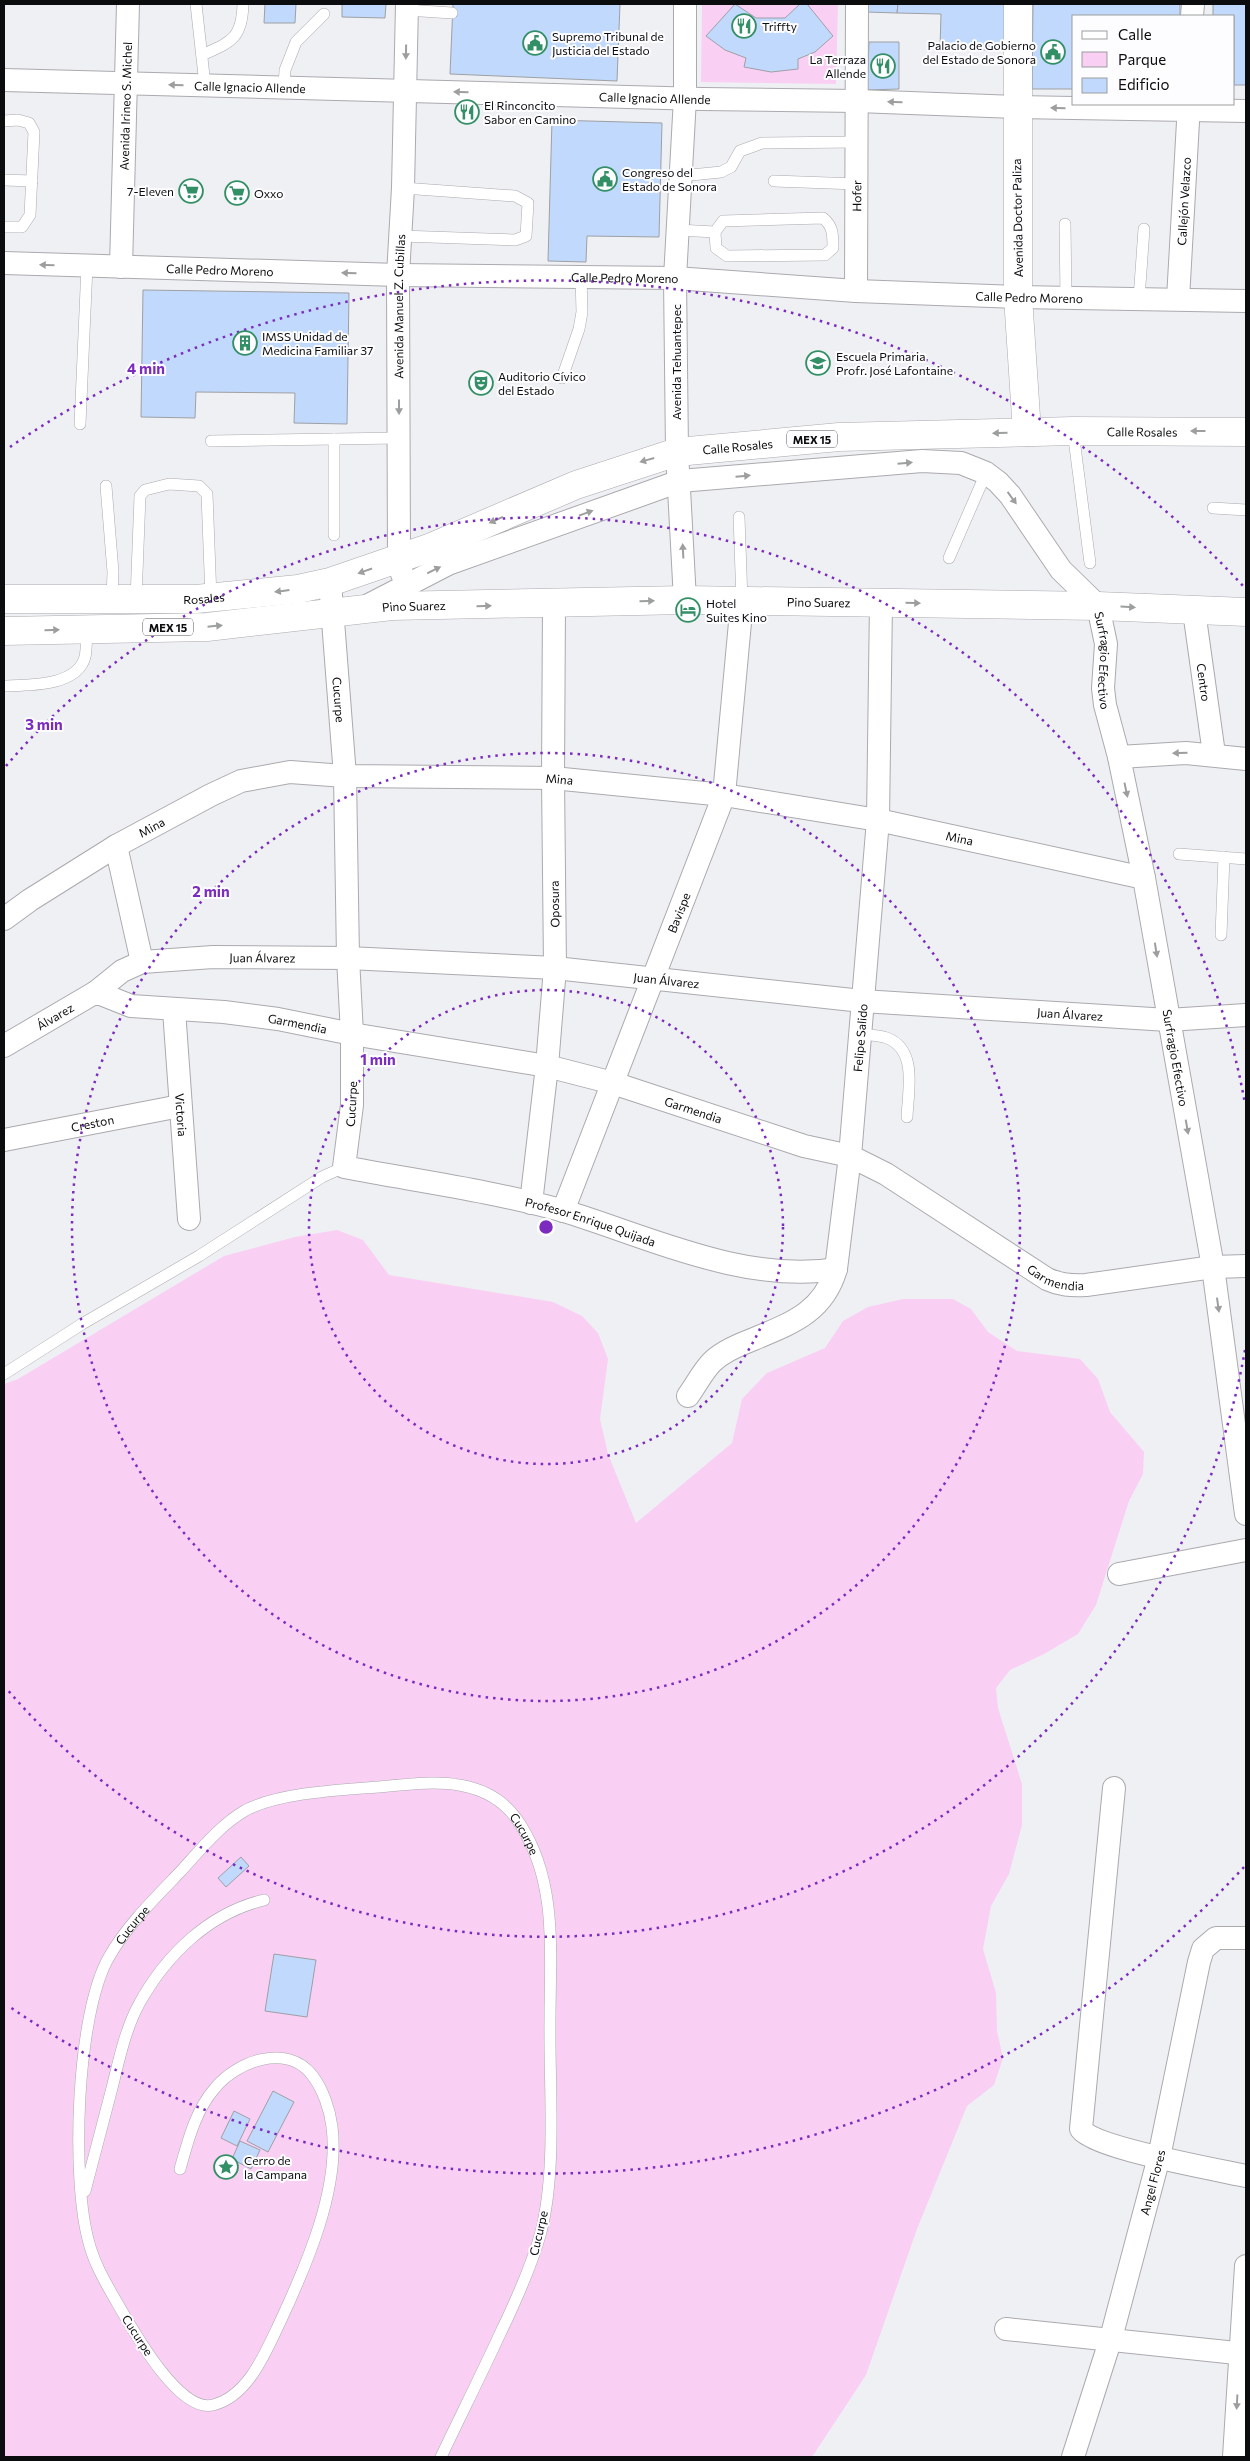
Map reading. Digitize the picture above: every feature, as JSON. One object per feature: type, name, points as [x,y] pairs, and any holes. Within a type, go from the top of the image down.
[{"type":"main road","name":"Avenida Doctor Paliza","points":[[1018,4],[1016,107],[1018,298],[1027,432]]},
{"type":"main road","name":"Calle Rosales","points":[[407,583],[457,537],[576,485],[676,452],[839,437],[1073,430],[1246,432]]},
{"type":"main road","name":"Rosales","points":[[4,599],[211,598],[298,589],[330,582],[407,583]]},
{"type":"main road","name":"Pino Suarez","points":[[331,613],[360,609],[407,583],[554,604],[685,600],[881,602],[1098,606],[1246,612]]},
{"type":"main road","name":"MEX 15","points":[[4,631],[207,627],[331,613]]},
{"type":"street","name":"Avenida Irineo S. Michel","points":[[121,267],[128,4]]},
{"type":"street","name":"Avenida Tehuantepec","points":[[685,4],[685,98],[675,278],[676,452],[680,481],[685,600]]},
{"type":"street","name":"Hofer","points":[[856,291],[857,4]]},
{"type":"street","name":"Avenida Manuel Z. Cubillas","points":[[407,7],[403,188],[398,274],[399,438],[407,583]]},
{"type":"street","name":"Calle Ignacio Allende","points":[[4,80],[857,101],[1016,107],[1189,107],[1246,111]]},
{"type":"street","name":"Callejón Velazco","points":[[1178,299],[1189,107]]},
{"type":"street","name":"Calle Pedro Moreno","points":[[4,264],[398,274],[675,278],[856,291],[1018,298],[1246,301]]},
{"type":"street","points":[[407,583],[448,564],[654,488],[680,481],[922,461],[962,463],[986,473],[1010,494],[1061,570],[1098,606]]},
{"type":"street","name":"Cucurpe","points":[[330,582],[331,613],[346,776],[352,1105],[344,1167]]},
{"type":"street","name":"Bavispe","points":[[564,1211],[724,795],[742,601]]},
{"type":"street","name":"Felipe Salido","points":[[688,1396],[713,1361],[734,1347],[807,1312],[821,1301],[831,1287],[836,1269],[850,1156],[878,820],[881,602]]},
{"type":"street","name":"Oposura","points":[[531,1203],[547,1066],[555,968],[554,604]]},
{"type":"street","name":"Surfragio Efectivo","points":[[1098,606],[1106,644],[1105,705],[1119,757],[1144,878],[1213,1267],[1246,1514]]},
{"type":"street","name":"Centro","points":[[1194,611],[1214,754]]},
{"type":"street","points":[[1119,757],[1186,753],[1214,754],[1246,759]]},
{"type":"street","name":"Mina","points":[[4,919],[30,900],[116,846],[241,781],[267,774],[290,772],[346,776],[553,778],[724,795],[878,820],[1144,878]]},
{"type":"street","points":[[116,846],[142,962]]},
{"type":"street","name":"Juan Álvarez","points":[[102,995],[122,971],[142,962],[212,957],[348,958],[555,968],[862,1001],[1168,1020],[1246,1015]]},
{"type":"street","name":"Garmendia","points":[[102,995],[131,1006],[246,1014],[352,1034],[547,1066],[613,1083],[804,1146],[850,1156],[886,1174],[1047,1279],[1058,1284],[1070,1286],[1086,1285],[1213,1267],[1246,1266]]},
{"type":"street","name":"Álvarez","points":[[4,1046],[102,995]]},
{"type":"street","name":"Victoria","points":[[174,1010],[189,1219]]},
{"type":"street","name":"Creston","points":[[4,1140],[180,1106]]},
{"type":"street","name":"Profesor Enrique Quijada","points":[[344,1167],[564,1211],[637,1236],[740,1265],[793,1273],[812,1273],[836,1269]]},
{"type":"street","points":[[1119,1574],[1246,1550]]},
{"type":"street","points":[[1114,1788],[1081,2129],[1084,2134],[1091,2138],[1159,2157],[1246,2176]]},
{"type":"street","name":"Angel Flores","points":[[1074,2457],[1111,2338],[1159,2157],[1199,1962],[1204,1949],[1216,1938],[1246,1938]]},
{"type":"street","points":[[1234,2457],[1244,2354],[1246,2266]]},
{"type":"street","points":[[1006,2329],[1111,2338],[1244,2354]]},
{"type":"lane","points":[[196,4],[204,85]]},
{"type":"lane","points":[[202,55],[230,42],[235,37],[243,18],[243,4]]},
{"type":"lane","points":[[407,7],[452,13]]},
{"type":"lane","points":[[284,87],[285,70],[296,42],[324,14]]},
{"type":"lane","points":[[4,121],[18,120],[29,123],[34,132],[30,215],[22,227],[4,227]]},
{"type":"lane","points":[[681,176],[722,172],[731,167],[740,151],[762,143],[857,142]]},
{"type":"lane","points":[[4,180],[32,180]]},
{"type":"lane","points":[[774,181],[857,184]]},
{"type":"lane","points":[[401,236],[515,240],[526,236],[528,203],[515,196],[403,188]]},
{"type":"lane","points":[[823,218],[830,224],[833,248],[825,256],[727,256],[716,248],[715,232],[723,221],[734,219],[823,218]]},
{"type":"lane","points":[[1065,224],[1066,299]]},
{"type":"lane","points":[[1139,299],[1144,229]]},
{"type":"lane","points":[[678,230],[715,232]]},
{"type":"lane","points":[[80,424],[87,266]]},
{"type":"lane","points":[[562,378],[579,329],[582,312],[581,277]]},
{"type":"lane","points":[[1073,430],[1090,563]]},
{"type":"lane","points":[[211,441],[399,438]]},
{"type":"lane","points":[[334,439],[334,535]]},
{"type":"lane","points":[[949,558],[986,473]]},
{"type":"lane","points":[[124,599],[140,496],[145,490],[169,484],[199,486],[207,494],[211,598]]},
{"type":"lane","points":[[106,486],[113,572],[124,599]]},
{"type":"lane","points":[[1213,508],[1246,510]]},
{"type":"lane","points":[[739,517],[742,601]]},
{"type":"lane","points":[[4,686],[49,683],[73,672],[81,666],[85,657],[87,629]]},
{"type":"lane","points":[[1179,854],[1246,860]]},
{"type":"lane","points":[[1221,935],[1224,858]]},
{"type":"lane","points":[[860,1034],[887,1038],[903,1049],[908,1060],[907,1117]]},
{"type":"lane","points":[[4,1374],[82,1324],[199,1256],[322,1177],[344,1167]]},
{"type":"lane","name":"Cucurpe","points":[[180,2169],[192,2128],[204,2103],[216,2085],[231,2073],[249,2062],[264,2058],[294,2062],[310,2072],[323,2094],[332,2127],[332,2159],[328,2193],[306,2261],[263,2358],[247,2380],[232,2396],[215,2405],[201,2406],[186,2398],[173,2386],[156,2364],[97,2266],[88,2241],[81,2203],[81,2077],[88,2021],[108,1958],[153,1900],[225,1824],[251,1807],[284,1797],[425,1782],[455,1783],[481,1789],[502,1802],[518,1820],[533,1847],[550,1905],[547,2194],[542,2229],[516,2300],[440,2457]]},
{"type":"lane","points":[[81,2203],[127,2033],[138,2005],[156,1976],[198,1932],[242,1906],[264,1900]]},
{"type":"green space","points":[[702,4],[838,4],[836,84],[701,82]]},
{"type":"green space","name":"Cerro de la Campana","points":[[337,1230],[363,1240],[389,1275],[553,1302],[582,1316],[598,1333],[608,1359],[600,1419],[608,1454],[636,1523],[732,1443],[742,1399],[767,1373],[825,1348],[843,1321],[868,1307],[903,1299],[953,1299],[971,1309],[988,1332],[1017,1351],[1080,1359],[1098,1379],[1110,1412],[1144,1452],[1143,1474],[1129,1501],[1096,1605],[1078,1634],[1044,1654],[1010,1670],[996,1688],[998,1708],[1022,1784],[1022,1825],[1009,1874],[991,1906],[983,1949],[996,1993],[997,2031],[1003,2058],[994,2085],[967,2106],[917,2229],[866,2375],[812,2457],[4,2457],[4,1384],[18,1379],[224,1256],[295,1237]]},
{"type":"building","points":[[265,4],[296,4],[295,23],[264,23]]},
{"type":"building","points":[[342,4],[386,4],[385,18],[342,17]]},
{"type":"building","name":"Supremo Tribunal de Justicia del Estado","points":[[453,4],[620,4],[617,81],[450,74]]},
{"type":"building","points":[[735,4],[756,18],[785,18],[800,4],[807,4],[833,36],[815,52],[798,59],[798,69],[771,72],[744,67],[746,58],[725,50],[706,36]]},
{"type":"building","points":[[866,4],[898,4],[897,13],[866,12]]},
{"type":"building","points":[[898,4],[1011,4],[1010,51],[940,48],[941,14],[897,13]]},
{"type":"building","name":"Palacio de Gobierno del Estado de Sonora","points":[[1033,4],[1180,4],[1180,15],[1072,15],[1072,89],[1032,89]]},
{"type":"building","points":[[1213,4],[1246,4],[1246,85],[1235,85],[1235,15],[1213,15]]},
{"type":"building","name":"La Terraza Allende","points":[[869,42],[899,42],[899,89],[867,90]]},
{"type":"building","name":"Congreso del Estado de Sonora","points":[[552,120],[662,123],[659,237],[587,236],[586,262],[548,261]]},
{"type":"building","name":"IMSS Unidad de Medicina Familiar 37","points":[[143,290],[349,293],[347,424],[294,423],[295,393],[196,392],[195,418],[141,417]]},
{"type":"building","points":[[241,1857],[249,1866],[226,1887],[218,1878]]},
{"type":"building","points":[[274,1954],[316,1960],[307,2017],[265,2011]]},
{"type":"building","points":[[273,2091],[294,2102],[268,2152],[247,2141]]},
{"type":"building","points":[[234,2111],[250,2119],[237,2146],[221,2138]]},
{"type":"building","points":[[240,2141],[260,2150],[251,2169],[232,2159]]},
{"type":"place","name":"Triffty","points":[[744,26]]},
{"type":"place","name":"Supremo Tribunal de Justicia del Estado","points":[[535,43]]},
{"type":"place","name":"Palacio de Gobierno del Estado de Sonora","points":[[1053,52]]},
{"type":"place","name":"La Terraza Allende","points":[[883,66]]},
{"type":"place","name":"El Rinconcito Sabor en Camino","points":[[467,112]]},
{"type":"place","name":"Congreso del Estado de Sonora","points":[[605,179]]},
{"type":"place","name":"7-Eleven","points":[[191,191]]},
{"type":"place","name":"Oxxo","points":[[237,193]]},
{"type":"place","name":"IMSS Unidad de Medicina Familiar 37","points":[[245,343]]},
{"type":"place","name":"Escuela Primaria Profr. José Lafontaine","points":[[818,363]]},
{"type":"place","name":"Auditorio Cívico del Estado","points":[[481,383]]},
{"type":"place","name":"Hotel Suites Kino","points":[[688,610]]},
{"type":"place","name":"Cerro de la Campana","points":[[226,2167]]}]
